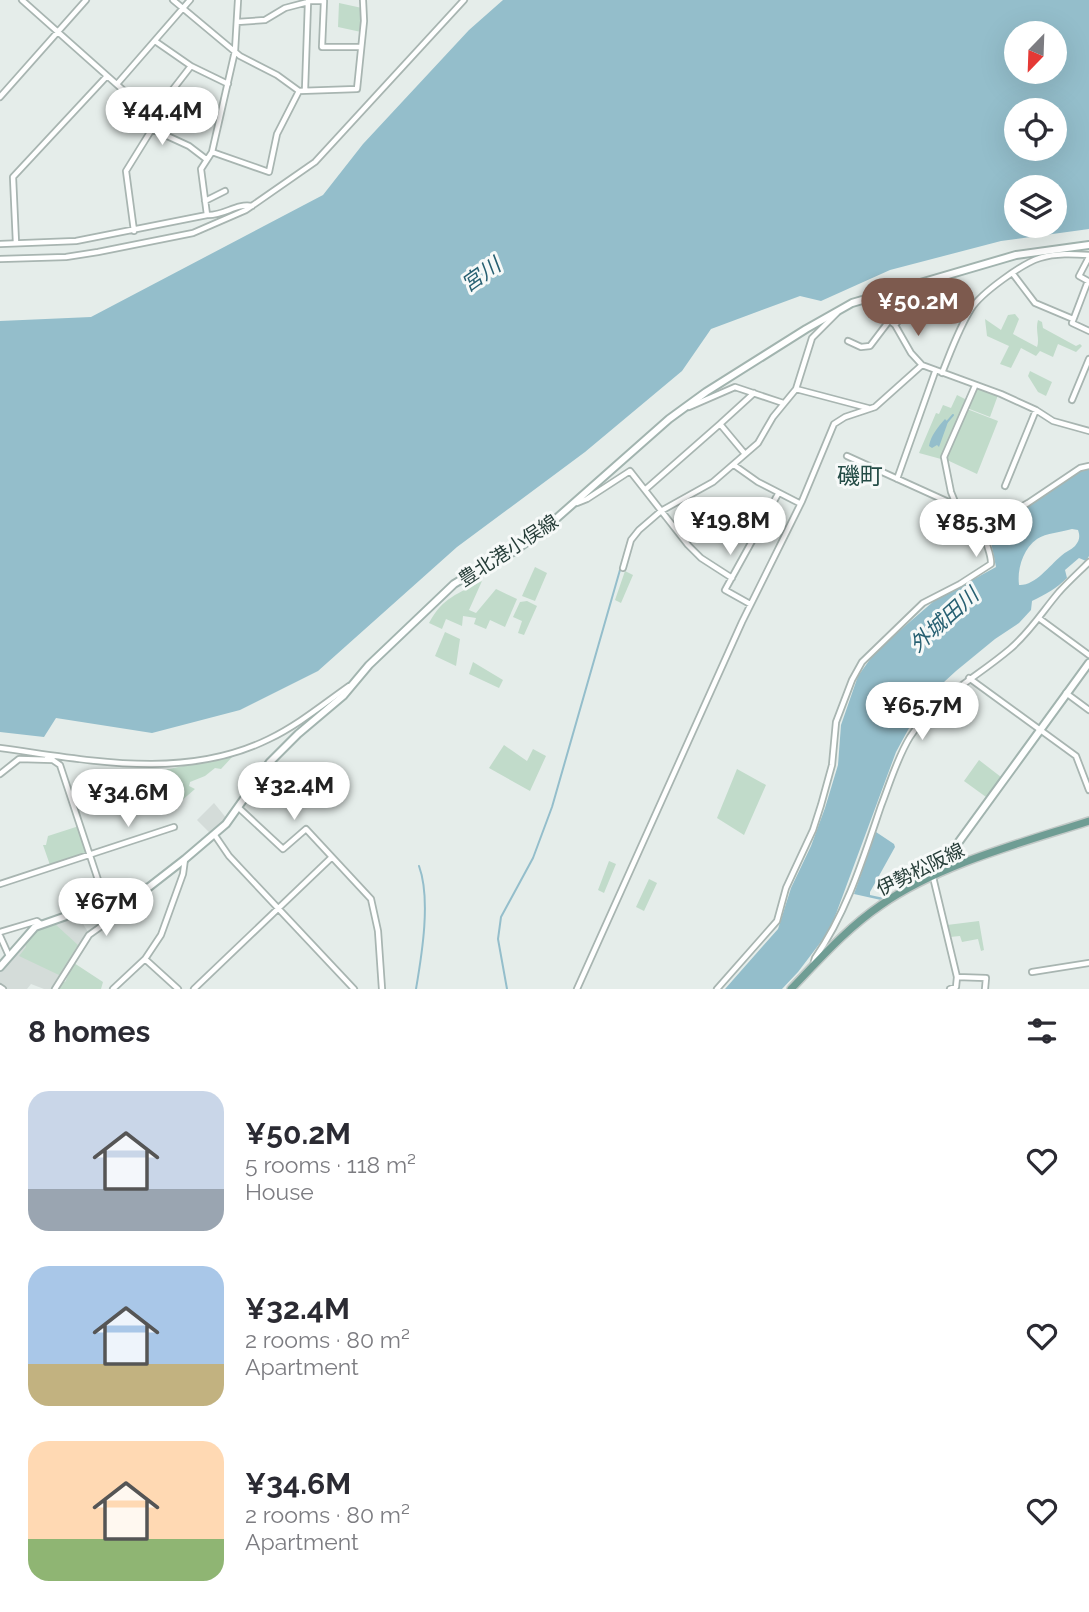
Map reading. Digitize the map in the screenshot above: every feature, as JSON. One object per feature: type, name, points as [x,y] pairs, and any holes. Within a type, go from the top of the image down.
[{"type":"main road","name":"豊北港小俣線","points":[[0,967],[29,932],[41,924],[142,890],[185,859],[239,808],[270,762],[343,696],[454,584],[513,552],[576,503],[677,413],[852,303],[940,275],[1016,255],[1089,245]]},
{"type":"main road","points":[[933,877],[1089,663]]},
{"type":"main road","name":"伊勢松阪線","points":[[791,989],[874,909],[933,877],[977,858],[1089,821]]},
{"type":"street","points":[[22,0],[149,114],[152,129],[126,171],[134,231]]},
{"type":"street","points":[[0,97],[86,0]]},
{"type":"street","points":[[173,0],[235,51],[302,90],[357,89],[363,0]]},
{"type":"street","points":[[117,84],[190,0]]},
{"type":"street","points":[[207,215],[201,169],[212,152],[228,84],[235,51],[239,0]]},
{"type":"street","points":[[0,259],[66,257],[193,233],[252,206],[315,162],[464,0]]},
{"type":"street","points":[[237,22],[265,19],[285,8],[308,1],[324,1],[322,49],[361,47]]},
{"type":"street","points":[[212,152],[268,173],[277,134],[302,90],[308,1]]},
{"type":"street","points":[[155,41],[191,66],[228,84]]},
{"type":"street","points":[[149,114],[160,106],[191,66]]},
{"type":"street","points":[[16,243],[13,177],[107,76]]},
{"type":"street","points":[[152,129],[189,146],[206,159]]},
{"type":"street","points":[[205,201],[225,191]]},
{"type":"street","points":[[0,244],[76,241],[207,215],[217,216],[244,204],[252,206]]},
{"type":"street","points":[[942,373],[972,308],[985,292],[1045,256],[1089,256],[1079,275],[1089,282],[1072,323],[1089,331]]},
{"type":"street","points":[[1013,274],[1035,303],[1073,319]]},
{"type":"street","points":[[895,324],[940,275]]},
{"type":"street","points":[[623,568],[636,533],[661,511],[702,489],[758,443],[783,403],[796,389],[812,338],[842,308]]},
{"type":"street","points":[[876,309],[895,324],[922,365],[1001,394],[1053,421],[1089,431]]},
{"type":"street","points":[[848,341],[861,347],[870,346],[889,321]]},
{"type":"street","points":[[1072,400],[1089,359]]},
{"type":"street","points":[[577,989],[834,424],[838,420],[874,407],[922,365]]},
{"type":"street","points":[[897,479],[935,372]]},
{"type":"street","points":[[975,386],[944,457],[947,479],[968,534],[984,531],[1080,468],[1089,466]]},
{"type":"street","points":[[677,413],[736,387],[783,403]]},
{"type":"street","points":[[796,389],[869,408]]},
{"type":"street","points":[[646,489],[754,393]]},
{"type":"street","points":[[1005,486],[1036,410]]},
{"type":"street","points":[[720,424],[745,454]]},
{"type":"street","points":[[847,456],[956,505]]},
{"type":"street","points":[[734,465],[778,494],[799,503]]},
{"type":"street","points":[[576,503],[587,499],[630,471],[688,545],[701,558],[732,578]]},
{"type":"street","points":[[750,604],[725,590],[778,494]]},
{"type":"street","points":[[717,989],[776,921],[786,888],[813,830],[832,765],[836,722],[856,672],[873,649],[920,606],[990,564],[984,531]]},
{"type":"street","points":[[813,966],[815,958],[839,919],[887,790],[909,740],[921,721],[969,678],[1009,650],[1089,562]]},
{"type":"street","points":[[1040,619],[1089,656]]},
{"type":"street","points":[[969,678],[1076,756],[1089,790]]},
{"type":"street","points":[[0,748],[136,765],[167,765],[206,760],[269,739],[309,716],[354,682]]},
{"type":"street","points":[[1066,693],[1089,710]]},
{"type":"street","points":[[45,754],[60,765],[105,901]]},
{"type":"street","points":[[0,774],[19,759],[53,760]]},
{"type":"street","points":[[239,808],[283,849],[306,829],[371,899],[378,930],[382,989]]},
{"type":"street","points":[[0,884],[174,827]]},
{"type":"street","points":[[214,834],[229,856],[354,989]]},
{"type":"street","points":[[194,989],[332,857]]},
{"type":"street","points":[[113,989],[145,959],[161,935],[183,874],[185,859]]},
{"type":"street","points":[[933,877],[957,977],[956,987],[950,989]]},
{"type":"street","points":[[55,989],[89,934],[138,900],[142,890]]},
{"type":"street","points":[[9,956],[0,934],[26,923],[37,921],[41,924]]},
{"type":"street","points":[[145,959],[178,989]]},
{"type":"street","points":[[1032,972],[1089,963]]},
{"type":"street","points":[[957,977],[986,978],[985,989]]},
{"type":"shaded area","points":[[214,803],[227,819],[211,834],[197,820]]},
{"type":"shaded area","points":[[77,914],[88,932],[52,989],[31,984],[27,989],[8,989],[0,984],[0,971],[36,929]]},
{"type":"green space","points":[[339,3],[362,8],[361,32],[338,27]]},
{"type":"green space","points":[[1015,314],[1019,319],[1013,334],[1037,347],[1038,320],[1042,322],[1043,328],[1076,346],[1082,346],[1076,352],[1058,344],[1053,357],[1040,351],[1036,356],[1021,348],[1011,368],[1000,364],[1009,346],[987,336],[985,319],[1001,330],[1008,315]]},
{"type":"green space","points":[[1030,371],[1052,382],[1046,396],[1038,392],[1028,376]]},
{"type":"green space","points":[[977,389],[998,395],[990,417],[967,408]]},
{"type":"green space","points":[[957,395],[967,400],[941,459],[919,453],[936,413],[939,414],[943,405],[951,408]]},
{"type":"green space","points":[[967,409],[998,421],[977,474],[947,460],[946,457]]},
{"type":"green space","points":[[535,567],[547,573],[535,601],[522,596]]},
{"type":"green space","points":[[625,571],[633,575],[621,603],[615,600]]},
{"type":"green space","points":[[482,581],[469,610],[476,613],[496,589],[517,599],[505,627],[490,620],[486,629],[474,624],[476,618],[463,616],[462,626],[446,619],[442,629],[429,623],[446,602]]},
{"type":"green space","points":[[527,601],[537,606],[524,635],[518,633],[522,621],[513,617],[520,602]]},
{"type":"green space","points":[[445,632],[460,639],[456,666],[435,656]]},
{"type":"green space","points":[[473,662],[503,680],[499,688],[469,674]]},
{"type":"green space","points":[[504,745],[527,761],[533,749],[546,756],[530,791],[489,768]]},
{"type":"green space","points":[[234,755],[221,769],[215,768],[190,782],[189,786],[195,789],[180,802],[156,782],[153,785],[147,781],[151,774]]},
{"type":"green space","points":[[979,760],[1001,777],[986,797],[964,781]]},
{"type":"green space","points":[[737,769],[766,785],[744,835],[717,818]]},
{"type":"green space","points":[[79,826],[88,853],[50,865],[43,845],[46,845],[48,836]]},
{"type":"green space","points":[[609,861],[616,864],[604,893],[598,890]]},
{"type":"green space","points":[[649,879],[657,883],[644,911],[636,907]]},
{"type":"green space","points":[[979,921],[984,950],[981,951],[978,939],[962,942],[960,936],[950,937],[947,925]]},
{"type":"green space","points":[[55,924],[78,945],[59,975],[19,956],[37,930]]},
{"type":"green space","points":[[74,963],[103,982],[101,989],[58,989],[63,981],[65,982]]},
{"type":"water","name":"宮川","points":[[503,0],[1089,0],[1089,229],[1067,232],[1067,175],[1004,175],[1004,238],[1023,238],[1001,241],[890,270],[821,301],[800,296],[711,329],[682,371],[585,452],[457,547],[318,671],[240,710],[152,733],[56,718],[44,737],[0,732],[0,321],[91,317],[323,195],[363,144],[469,30]]},
{"type":"water","points":[[945,419],[948,422],[939,447],[937,445],[932,448],[929,446],[931,438]]},
{"type":"water","name":"外城田川","points":[[1089,467],[1089,556],[1086,561],[1079,558],[1065,570],[1067,578],[1032,601],[1031,610],[1019,623],[956,671],[944,682],[940,693],[915,717],[896,752],[830,930],[798,972],[782,989],[725,989],[778,929],[791,888],[825,808],[838,765],[841,725],[858,676],[876,651],[934,601],[996,567],[989,532],[993,527],[1046,495],[1071,475]],"holes":[[[1078,530],[1079,538],[1075,546],[1036,579],[1019,585],[1022,560],[1032,543],[1049,534]]]},
{"type":"water","points":[[876,832],[895,847],[870,892],[870,895],[884,898],[881,900],[854,894]]},
{"type":"waterway","points":[[947,422],[953,415]]},
{"type":"waterway","points":[[631,537],[649,518]]},
{"type":"waterway","points":[[507,989],[498,939],[501,917],[533,858],[552,807],[628,542]]},
{"type":"waterway","points":[[416,989],[425,910],[423,879],[419,866]]},
{"type":"district","name":"磯町","points":[[860,476]]}]
